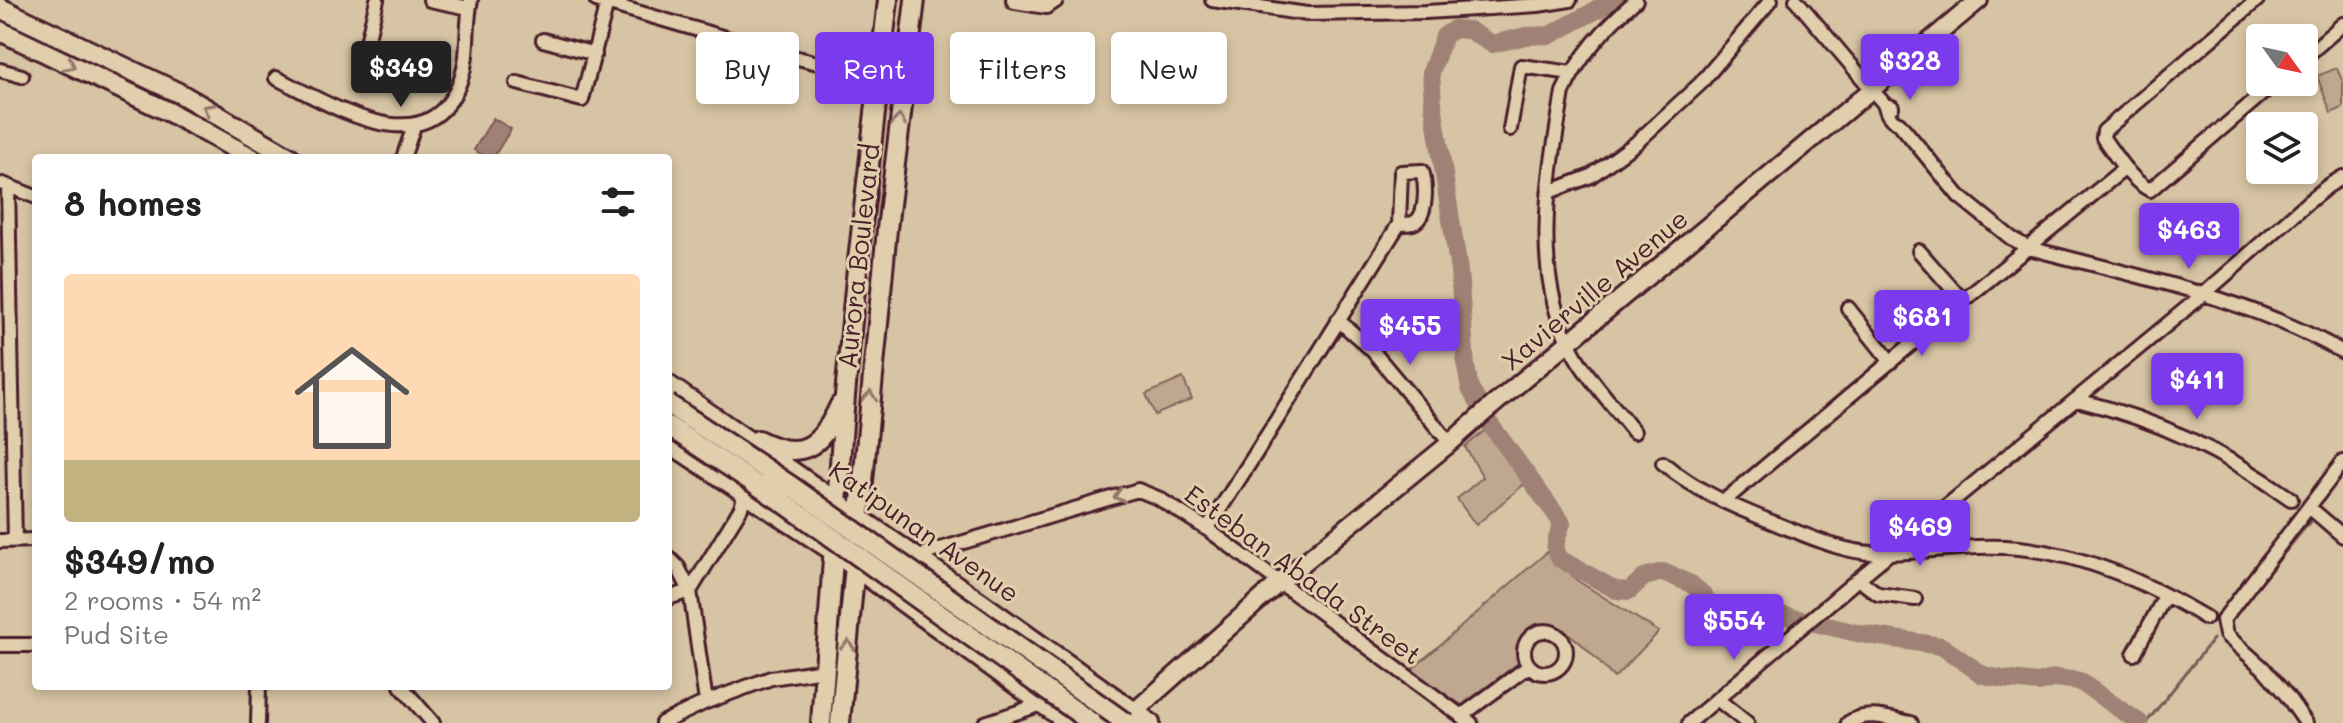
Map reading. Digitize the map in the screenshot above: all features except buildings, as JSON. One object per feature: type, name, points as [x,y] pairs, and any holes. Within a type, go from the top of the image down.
[{"type":"main road","name":"Aurora Boulevard","points":[[884,32],[888,0]]},
{"type":"main road","name":"Aurora Boulevard","points":[[911,32],[915,0]]},
{"type":"main road","points":[[1015,0],[1046,5],[1054,0]]},
{"type":"main road","name":"Xavierville Avenue","points":[[1137,719],[1280,582],[1979,0]]},
{"type":"main road","points":[[0,8],[181,94],[286,154]]},
{"type":"main road","points":[[0,31],[171,113],[245,154]]},
{"type":"main road","name":"Aurora Boulevard","points":[[821,723],[845,396],[876,104]]},
{"type":"main road","name":"Aurora Boulevard","points":[[840,723],[902,104]]},
{"type":"main road","name":"Katipunan Avenue","points":[[672,392],[697,404],[731,427],[1003,618],[1137,719]]},
{"type":"main road","name":"Katipunan Avenue","points":[[672,393],[794,488],[1137,719]]},
{"type":"main road","points":[[731,427],[773,447],[799,450],[824,435],[845,396]]},
{"type":"main road","points":[[672,423],[678,413],[697,404]]},
{"type":"main road","points":[[672,429],[784,503],[1092,723]]},
{"type":"main road","points":[[672,445],[833,551],[1069,723]]},
{"type":"main road","points":[[745,493],[769,456]]},
{"type":"main road","points":[[863,473],[872,513],[893,542]]},
{"type":"main road","points":[[803,531],[822,556],[831,579]]},
{"type":"main road","points":[[934,625],[960,588]]},
{"type":"main road","points":[[978,656],[973,646],[975,629],[985,619],[1003,618]]},
{"type":"street","points":[[364,55],[377,0]]},
{"type":"street","points":[[276,78],[361,118],[399,127],[414,126],[433,117],[456,92],[464,69],[470,4],[430,0]]},
{"type":"street","points":[[1212,0],[1307,14],[1429,6],[1538,5],[1570,0]]},
{"type":"street","points":[[1634,432],[1574,354],[1552,295],[1547,222],[1563,92],[1591,43],[1636,0]]},
{"type":"street","points":[[1549,192],[1591,176],[1636,143],[1700,84],[1771,0]]},
{"type":"street","points":[[1796,0],[1873,90],[1894,122],[1899,123],[1959,196],[2011,238],[2029,248],[2204,294],[2291,325],[2343,352]]},
{"type":"street","points":[[2257,0],[2104,131],[2103,138],[2125,168],[2150,190],[2260,96]]},
{"type":"street","points":[[517,83],[582,100],[595,54],[601,2],[815,62]]},
{"type":"street","points":[[2318,46],[2343,24]]},
{"type":"street","points":[[543,40],[595,54]]},
{"type":"street","points":[[1510,129],[1521,66],[1572,73]]},
{"type":"street","points":[[0,70],[22,76]]},
{"type":"street","points":[[404,154],[414,126]]},
{"type":"street","points":[[1724,501],[2125,168]]},
{"type":"street","points":[[1689,723],[1858,579],[2204,294],[2307,203],[2343,177]]},
{"type":"street","points":[[15,541],[4,184],[32,195]]},
{"type":"street","points":[[1207,529],[1399,224]]},
{"type":"street","points":[[1919,251],[1963,301]]},
{"type":"street","points":[[1848,308],[1891,362]]},
{"type":"street","points":[[1371,349],[1420,313]]},
{"type":"street","points":[[1338,320],[1371,349],[1450,443]]},
{"type":"street","points":[[2077,400],[2141,418],[2202,444],[2259,476],[2291,499]]},
{"type":"street","points":[[2306,723],[2263,668],[2226,635],[2223,620],[2343,462]]},
{"type":"street","points":[[1663,463],[1681,478],[1743,511],[1831,545],[1859,552],[1973,546],[2019,548],[2068,556],[2137,580],[2206,618]]},
{"type":"street","name":"Esteban Abada Street","points":[[919,560],[927,553],[1138,490],[1158,498],[1207,529],[1466,719]]},
{"type":"street","points":[[672,597],[690,591],[741,508],[745,493]]},
{"type":"street","points":[[2309,507],[2343,536]]},
{"type":"street","points":[[0,541],[32,540]]},
{"type":"street","points":[[672,561],[690,591],[706,702]]},
{"type":"street","points":[[1858,579],[1878,594],[1915,599]]},
{"type":"street","points":[[2134,654],[2165,596]]},
{"type":"street","points":[[0,645],[32,645]]},
{"type":"street","points":[[1466,719],[1529,666]]},
{"type":"street","points":[[662,723],[706,702],[771,678],[824,670]]},
{"type":"street","points":[[258,723],[259,690]]},
{"type":"street","points":[[404,690],[433,723]]},
{"type":"street","points":[[1717,699],[1747,723]]},
{"type":"street","points":[[985,723],[1042,704]]},
{"type":"street","points":[[1848,723],[1870,715],[1911,723]]},
{"type":"shaded area","points":[[2337,68],[2343,83],[2343,108],[2331,113],[2318,76]]},
{"type":"shaded area","points":[[493,118],[511,129],[495,154],[481,154],[474,150]]},
{"type":"shaded area","points":[[1183,378],[1192,399],[1155,415],[1146,394]]},
{"type":"shaded area","points":[[1489,427],[1529,480],[1476,525],[1457,499],[1483,477],[1465,447]]},
{"type":"shaded area","points":[[1547,552],[1578,581],[1659,632],[1614,678],[1567,632],[1544,626],[1525,637],[1518,663],[1462,705],[1410,671]]},
{"type":"waterway","points":[[1481,407],[1470,389],[1466,367],[1459,271],[1433,104],[1431,72],[1444,36],[1454,29],[1469,30],[1492,44],[1526,36],[1550,35],[1615,0]]},
{"type":"waterway","points":[[1490,424],[1562,523],[1556,546],[1560,559],[1616,590],[1629,591],[1644,577],[1663,572],[1691,584],[1704,595],[1711,608],[1724,614],[1773,613],[1861,634],[1941,646],[1983,675],[2003,679],[2038,683],[2056,678],[2079,681],[2140,723]]},
{"type":"waterway","points":[[2231,619],[2312,519]]},
{"type":"waterway","points":[[2146,723],[2213,639]]}]
